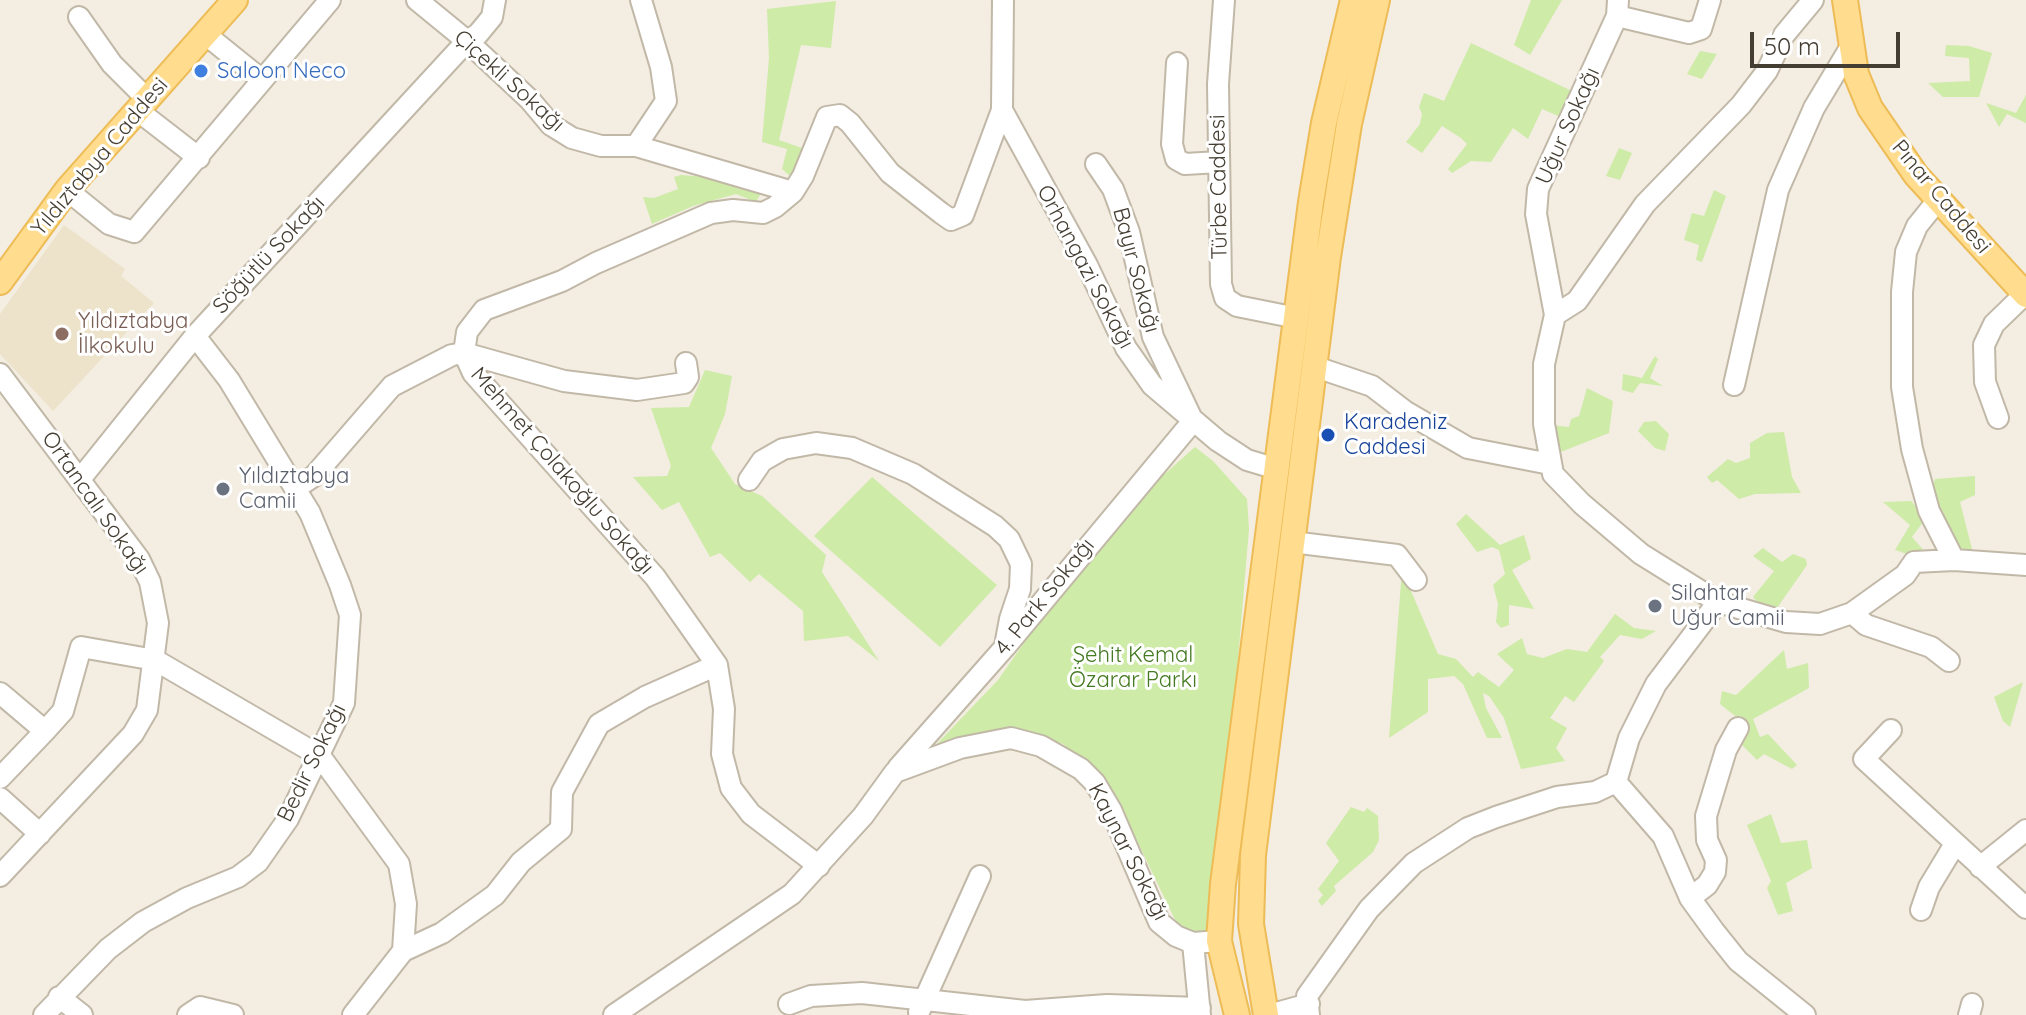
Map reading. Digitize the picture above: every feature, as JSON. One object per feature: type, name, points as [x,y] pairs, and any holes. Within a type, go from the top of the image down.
[{"type":"main road","name":"Yıldıztabya Caddesi","points":[[0,282],[67,190],[235,0]]},
{"type":"main road","points":[[1267,1015],[1255,968],[1250,894],[1292,542],[1288,469],[1297,318],[1324,123],[1353,0]]},
{"type":"main road","points":[[1237,1015],[1219,941],[1229,838],[1288,469],[1313,366],[1346,139],[1377,0]]},
{"type":"main road","name":"Pınar Caddesi","points":[[1845,0],[1856,74],[1870,108],[1938,200],[2025,295]]},
{"type":"street","points":[[67,190],[109,224],[123,232],[134,232],[330,0]]},
{"type":"street","name":"Çiçekli Sokağı","points":[[417,0],[467,41],[530,100],[551,125],[572,138],[601,146],[636,146],[793,192]]},
{"type":"street","name":"Söğütlü Sokağı","points":[[81,478],[195,336],[467,41],[478,34],[492,17],[495,0]]},
{"type":"street","points":[[636,146],[666,101],[661,67],[641,0]]},
{"type":"street","points":[[793,192],[803,176],[827,117],[840,115],[890,173],[951,220],[963,215],[1002,110],[1003,0]]},
{"type":"street","name":"Türbe Caddesi","points":[[1224,0],[1218,84],[1221,284],[1225,298],[1254,311],[1297,318]]},
{"type":"street","points":[[1617,8],[1689,33],[1701,29],[1710,0]]},
{"type":"street","points":[[1555,315],[1577,301],[1645,204],[1741,105],[1767,71],[1784,35],[1813,0]]},
{"type":"street","name":"Uğur Sokağı","points":[[1617,8],[1538,189],[1536,214],[1555,315],[1544,364],[1544,424],[1553,474],[1582,504],[1641,554],[1718,602],[1786,622],[1820,624],[1852,613]]},
{"type":"street","points":[[79,17],[142,104],[199,158]]},
{"type":"street","points":[[205,34],[262,80]]},
{"type":"street","points":[[1734,385],[1778,190],[1814,108],[1853,43]]},
{"type":"street","points":[[1177,63],[1172,144],[1176,159],[1185,164],[1219,162]]},
{"type":"street","name":"Orhangazi Sokağı","points":[[1002,110],[1087,265],[1126,348],[1152,385],[1193,421],[1247,460],[1288,469]]},
{"type":"street","name":"Bayır Sokağı","points":[[1096,164],[1113,189],[1129,232],[1153,337],[1193,421]]},
{"type":"street","name":"Mehmet Çolakoğlu Sokağı","points":[[793,192],[763,213],[733,210],[711,213],[562,281],[484,310],[467,332],[464,353],[473,373],[655,577],[717,665],[724,709],[722,754],[731,788],[751,814],[819,866]]},
{"type":"street","points":[[1938,200],[1917,226],[1906,252],[1902,292],[1902,387],[1912,449],[1929,511],[1954,560]]},
{"type":"street","points":[[1998,418],[1985,382],[1984,345],[1994,324],[2025,295]]},
{"type":"street","name":"Bedir Sokağı","points":[[44,1015],[108,949],[143,922],[187,898],[238,877],[258,862],[288,819],[344,703],[350,615],[310,513],[229,380],[195,336]]},
{"type":"street","points":[[296,488],[314,476],[392,386],[431,364],[464,353],[564,381],[637,390],[684,383],[686,363]]},
{"type":"street","points":[[1313,366],[1372,386],[1406,412],[1468,448],[1550,464]]},
{"type":"street","name":"Ortancalı Sokağı","points":[[0,374],[139,559],[150,582],[158,623],[147,710],[133,734],[0,876]]},
{"type":"street","name":"4. Park Sokağı","points":[[895,772],[1005,647],[1193,421]]},
{"type":"street","points":[[749,480],[762,461],[783,449],[816,443],[852,448],[913,474],[995,526],[1009,539],[1021,564],[1020,589],[1005,647]]},
{"type":"street","points":[[1292,542],[1397,555],[1416,580]]},
{"type":"street","points":[[1949,661],[1931,647],[1866,625],[1852,613],[1905,575],[1914,562],[1954,560],[2026,565]]},
{"type":"street","points":[[1267,1015],[1309,1010],[1307,996],[1369,909],[1414,863],[1468,828],[1557,797],[1595,792],[1616,782],[1629,738],[1656,684],[1718,602]]},
{"type":"street","points":[[0,778],[68,702],[81,647],[155,660],[320,756],[399,864],[406,904],[403,951]]},
{"type":"street","points":[[353,1015],[403,951],[442,933],[495,895],[521,862],[561,829],[562,792],[599,724],[645,697],[717,665]]},
{"type":"street","points":[[0,693],[45,731]]},
{"type":"street","points":[[1690,898],[1707,885],[1715,872],[1716,860],[1707,840],[1706,816],[1726,750],[1738,728]]},
{"type":"street","points":[[1891,730],[1864,759],[2026,908]]},
{"type":"street","name":"Kaynar Sokağı","points":[[895,772],[960,748],[1011,738],[1041,746],[1081,769],[1095,783],[1111,810],[1159,922],[1176,936],[1193,943]]},
{"type":"street","points":[[614,1015],[792,894],[819,866],[895,772]]},
{"type":"street","points":[[1616,782],[1663,836],[1690,898],[1738,961],[1805,1015]]},
{"type":"street","points":[[0,798],[40,834]]},
{"type":"street","points":[[1980,867],[2026,830]]},
{"type":"street","points":[[1921,910],[1929,887],[1955,844]]},
{"type":"street","points":[[921,1008],[980,876]]},
{"type":"street","points":[[789,1004],[811,996],[862,993],[921,1008],[1025,1011],[1107,1005],[1200,1012],[1193,943],[1219,941]]},
{"type":"street","points":[[59,997],[82,1015]]},
{"type":"street","points":[[188,1015],[200,1007],[233,1015]]},
{"type":"shaded area","name":"Yıldıztabya İlkokulu","points":[[64,225],[125,269],[121,276],[154,303],[53,411],[0,354],[0,314]]},
{"type":"green space","points":[[1531,0],[1562,0],[1530,55],[1514,45]]},
{"type":"green space","points":[[836,1],[831,48],[801,45],[779,140],[802,148],[792,178],[782,169],[787,149],[762,142],[769,58],[767,9]]},
{"type":"green space","points":[[1471,43],[1576,93],[1563,118],[1542,109],[1528,139],[1513,128],[1491,162],[1471,161],[1452,173],[1448,169],[1467,144],[1461,138],[1442,126],[1422,153],[1406,142],[1420,124],[1422,114],[1419,107],[1424,93],[1444,101]]},
{"type":"green space","points":[[1946,45],[1969,46],[1992,53],[1979,97],[1943,97],[1928,83],[1970,81],[1969,58],[1945,56]]},
{"type":"green space","points":[[1700,51],[1717,54],[1702,79],[1687,74]]},
{"type":"green space","points":[[2026,95],[2026,123],[2007,114],[1999,127],[1986,103],[2016,113]]},
{"type":"green space","points":[[1619,148],[1632,153],[1620,180],[1606,176]]},
{"type":"green space","points":[[674,177],[705,177],[761,193],[756,202],[736,194],[693,206],[652,224],[643,197],[654,198],[678,189]]},
{"type":"green space","points":[[1714,190],[1726,196],[1702,262],[1696,260],[1699,245],[1684,240],[1692,213],[1704,216]]},
{"type":"green space","points":[[1655,356],[1658,359],[1650,378],[1663,386],[1640,383],[1633,393],[1622,390],[1623,374],[1642,378]]},
{"type":"green space","points":[[705,370],[732,376],[725,414],[711,448],[735,484],[762,496],[826,555],[822,572],[879,661],[848,636],[804,641],[803,611],[759,574],[750,582],[720,553],[710,557],[679,502],[662,510],[633,477],[667,476],[671,466],[651,408],[689,407]]},
{"type":"green space","points":[[1587,388],[1613,401],[1609,433],[1553,455],[1549,425],[1569,427],[1571,419],[1579,416]]},
{"type":"green space","points":[[1656,421],[1669,434],[1665,451],[1655,448],[1638,431],[1644,422]]},
{"type":"green space","points":[[1784,432],[1792,477],[1801,493],[1755,494],[1739,499],[1717,480],[1712,483],[1707,477],[1728,459],[1736,463],[1750,458],[1750,443],[1767,433]]},
{"type":"green space","name":"Şehit Kemal Özarar Parkı","points":[[1195,447],[1213,461],[1247,499],[1249,529],[1237,671],[1207,935],[1179,928],[1113,791],[1063,744],[1005,728],[932,749],[998,680],[1063,587],[1149,488]]},
{"type":"green space","points":[[1975,476],[1975,495],[1960,502],[1973,553],[1952,544],[1930,496],[1935,479]]},
{"type":"green space","points":[[872,477],[997,585],[940,647],[814,536]]},
{"type":"green space","points":[[1911,501],[1926,518],[1912,537],[1926,553],[1919,558],[1895,550],[1910,525],[1883,502]]},
{"type":"green space","points":[[1466,514],[1500,545],[1524,535],[1531,559],[1512,570],[1534,609],[1509,605],[1509,625],[1501,628],[1496,622],[1498,604],[1493,585],[1505,574],[1499,550],[1492,547],[1477,552],[1456,524]]},
{"type":"green space","points":[[1763,548],[1782,562],[1793,554],[1806,559],[1807,565],[1777,608],[1762,607],[1753,597],[1774,571],[1753,556]]},
{"type":"green space","points":[[1402,570],[1438,654],[1456,659],[1473,677],[1478,672],[1499,687],[1514,670],[1497,654],[1522,638],[1527,654],[1543,658],[1567,649],[1587,652],[1615,614],[1634,628],[1656,631],[1642,639],[1620,635],[1600,657],[1604,661],[1574,702],[1565,696],[1550,718],[1567,728],[1556,748],[1565,761],[1521,769],[1504,718],[1489,696],[1483,693],[1486,708],[1502,738],[1487,738],[1463,684],[1454,676],[1428,679],[1428,712],[1389,738]]},
{"type":"green space","points":[[1784,650],[1787,669],[1808,663],[1809,688],[1753,719],[1760,737],[1768,734],[1797,765],[1792,769],[1764,754],[1757,760],[1738,741],[1744,723],[1720,704],[1722,691],[1736,695]]},
{"type":"green space","points":[[2023,682],[2010,727],[2003,721],[1994,697]]},
{"type":"green space","points":[[1351,807],[1364,812],[1367,808],[1378,816],[1379,840],[1373,852],[1334,886],[1336,891],[1322,906],[1318,901],[1323,895],[1318,889],[1339,861],[1326,843]]},
{"type":"green space","points":[[1771,814],[1781,843],[1807,840],[1812,868],[1786,883],[1793,911],[1778,915],[1767,888],[1771,881],[1747,825]]},
{"type":"place","name":"Saloon Neco","points":[[201,71]]},
{"type":"place","name":"Yıldıztabya İlkokulu","points":[[62,334]]},
{"type":"place","name":"Karadeniz Caddesi","points":[[1328,435]]},
{"type":"place","name":"Yıldıztabya Camii","points":[[223,489]]},
{"type":"place","name":"Silahtar Uğur Camii","points":[[1655,606]]}]
